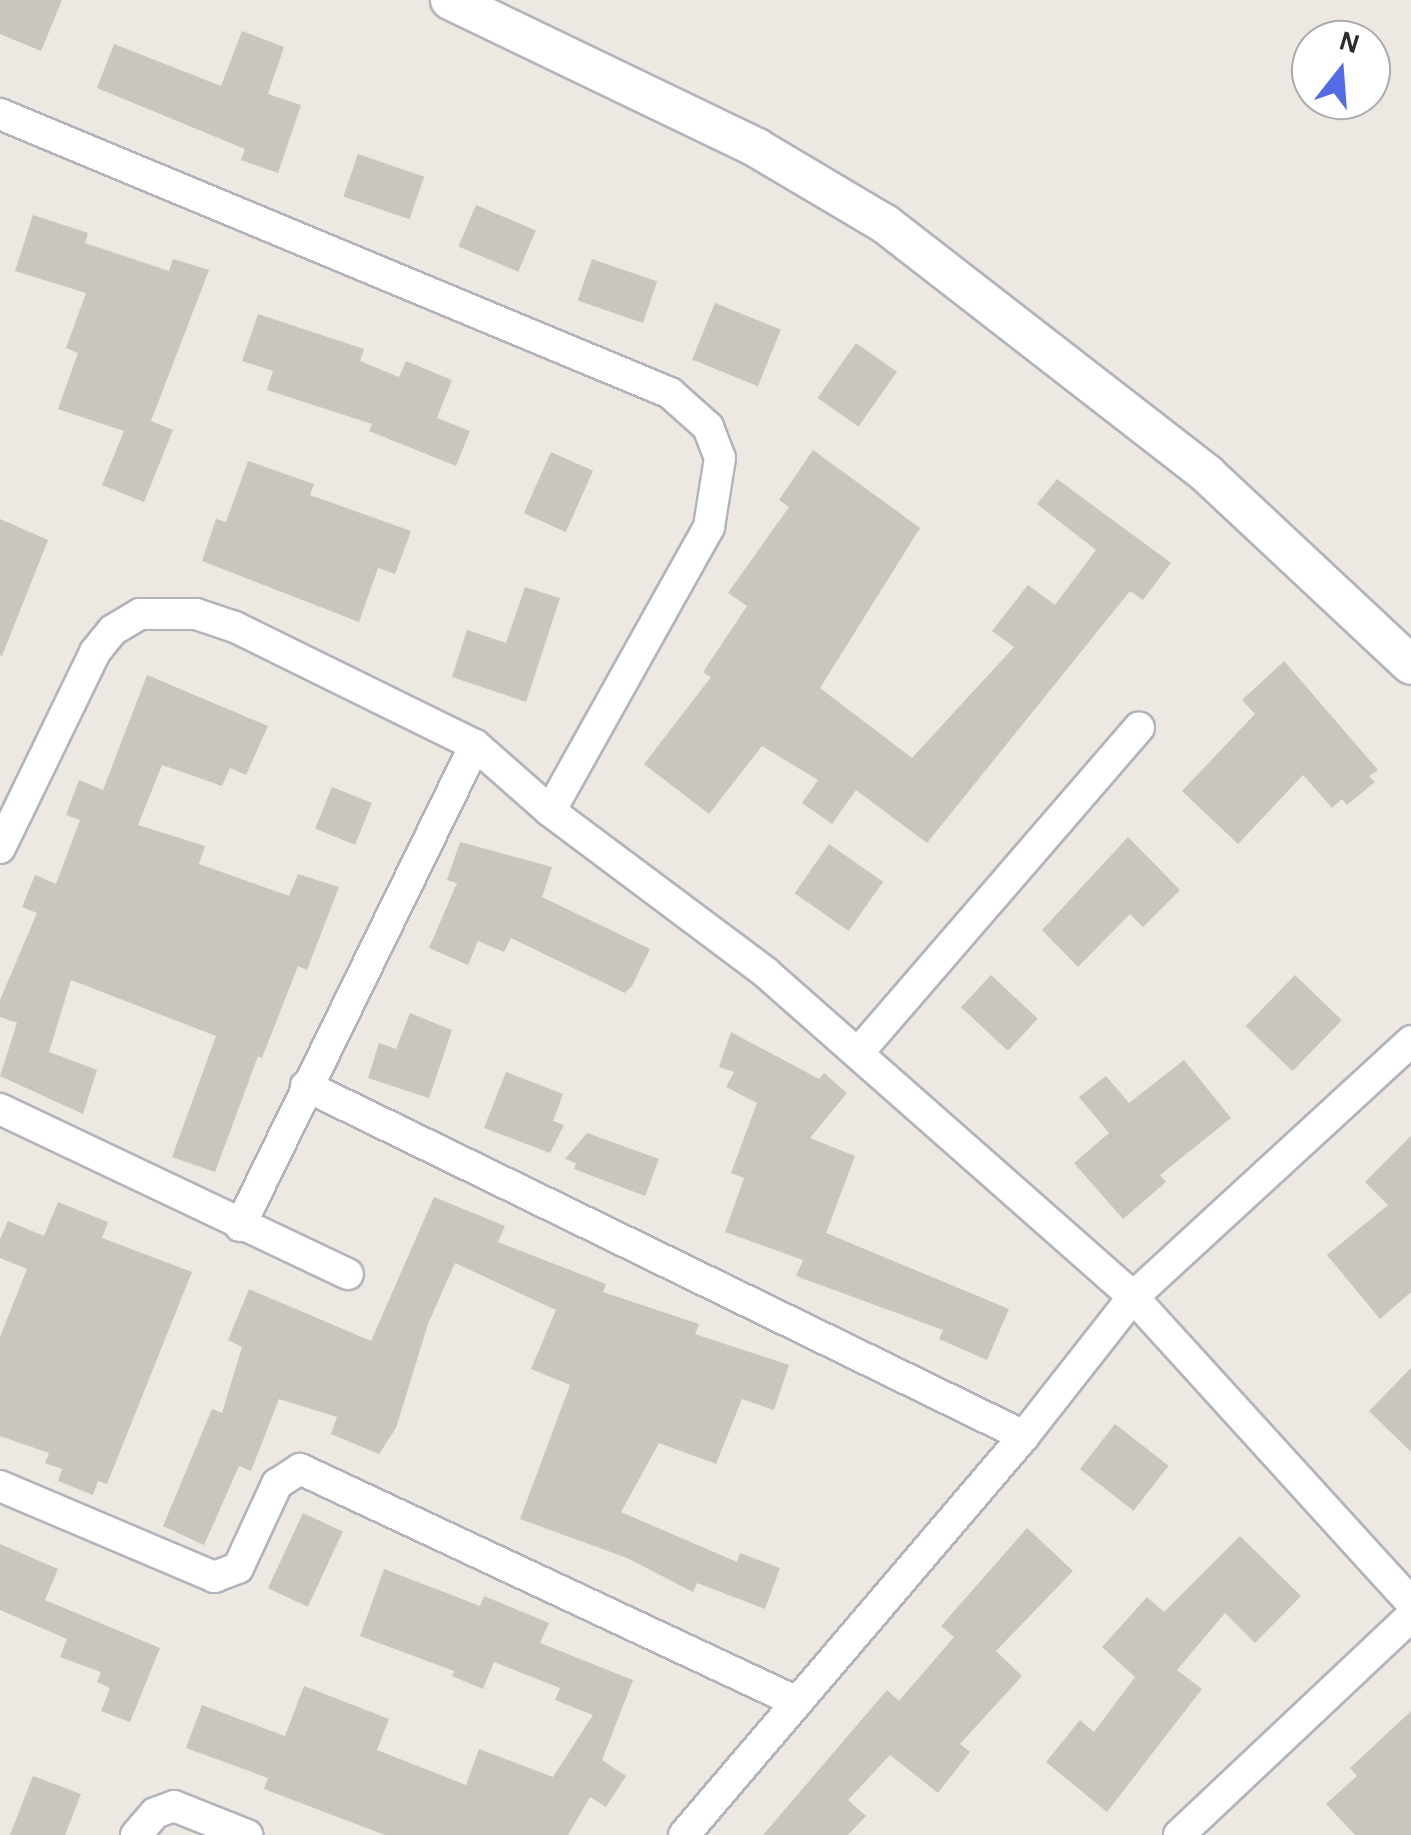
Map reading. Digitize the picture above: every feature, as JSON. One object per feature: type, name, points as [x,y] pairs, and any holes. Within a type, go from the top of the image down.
[{"type":"street","points":[[460,3],[756,148],[885,224],[1208,474],[1411,665]]},
{"type":"street","points":[[0,114],[670,393],[708,426],[720,458],[709,527],[550,811]]},
{"type":"street","points":[[0,848],[95,652],[113,630],[140,614],[196,614],[236,628],[475,744],[550,811],[765,972],[1133,1297],[1411,1603]]},
{"type":"street","points":[[858,1053],[1139,727]]},
{"type":"street","points":[[240,1226],[475,744]]},
{"type":"street","points":[[684,1835],[1024,1436],[1133,1297],[1411,1041]]},
{"type":"street","points":[[306,1086],[1024,1436]]},
{"type":"street","points":[[0,1109],[348,1274]]},
{"type":"street","points":[[0,1486],[214,1577],[238,1568],[277,1484],[300,1470],[797,1702]]},
{"type":"street","points":[[1179,1835],[1411,1616]]},
{"type":"street","points":[[136,1835],[155,1813],[174,1806],[247,1835]]},
{"type":"building","points":[[0,0],[62,0],[41,51],[0,34]]},
{"type":"building","points":[[242,31],[284,47],[268,94],[301,105],[278,173],[241,160],[245,149],[97,88],[114,44],[221,86]]},
{"type":"building","points":[[358,154],[424,177],[410,219],[343,197]]},
{"type":"building","points":[[476,205],[536,230],[518,272],[458,246]]},
{"type":"building","points":[[33,215],[88,233],[85,243],[169,271],[173,259],[209,270],[151,421],[173,430],[144,502],[102,485],[124,431],[58,409],[78,353],[66,348],[86,293],[15,271]]},
{"type":"building","points":[[592,259],[657,281],[643,323],[578,301]]},
{"type":"building","points":[[715,303],[781,330],[758,386],[692,360]]},
{"type":"building","points":[[258,314],[364,349],[360,361],[399,377],[406,361],[452,380],[437,418],[470,431],[456,466],[369,431],[372,424],[267,390],[273,371],[242,361]]},
{"type":"building","points":[[856,343],[897,372],[859,427],[818,398]]},
{"type":"building","points":[[813,450],[920,528],[820,688],[912,758],[1014,647],[992,631],[1028,585],[1055,605],[1096,550],[1037,504],[1057,479],[1171,563],[1143,600],[1130,591],[927,843],[856,790],[832,824],[802,803],[818,780],[762,746],[709,814],[644,764],[711,677],[703,672],[747,606],[728,593],[789,507],[779,500]]},
{"type":"building","points":[[551,452],[593,471],[566,532],[524,513]]},
{"type":"building","points":[[248,461],[314,484],[310,495],[411,531],[395,574],[378,568],[359,622],[202,561],[216,519],[226,522]]},
{"type":"building","points":[[0,519],[48,540],[2,656],[0,655]]},
{"type":"building","points":[[525,587],[560,598],[526,702],[452,677],[467,630],[506,643]]},
{"type":"building","points":[[1284,661],[1378,770],[1369,776],[1375,782],[1347,805],[1342,799],[1332,808],[1303,775],[1238,844],[1182,791],[1255,714],[1242,700]]},
{"type":"building","points":[[147,675],[268,726],[246,775],[230,768],[222,786],[162,765],[138,825],[205,846],[199,864],[289,896],[298,874],[339,887],[307,970],[298,966],[262,1058],[258,1056],[215,1172],[172,1157],[216,1036],[71,980],[49,1052],[97,1070],[83,1114],[0,1076],[17,1023],[0,1017],[0,1000],[37,913],[22,907],[35,875],[56,884],[80,820],[66,815],[79,780],[103,790]]},
{"type":"building","points":[[332,787],[372,803],[355,845],[315,829]]},
{"type":"building","points":[[1128,837],[1180,890],[1143,927],[1130,914],[1078,967],[1042,930]]},
{"type":"building","points":[[460,842],[552,867],[542,897],[650,949],[632,986],[625,993],[511,938],[504,952],[478,941],[468,965],[429,948],[457,883],[447,880]]},
{"type":"building","points":[[829,844],[883,882],[849,931],[795,893]]},
{"type":"building","points":[[991,975],[1038,1019],[1008,1051],[961,1007]]},
{"type":"building","points":[[1295,975],[1342,1020],[1292,1071],[1246,1026]]},
{"type":"building","points":[[410,1013],[452,1030],[429,1098],[368,1078],[379,1043],[396,1049]]},
{"type":"building","points":[[731,1032],[819,1079],[824,1073],[847,1093],[810,1138],[855,1156],[826,1233],[1009,1309],[987,1360],[939,1339],[943,1330],[796,1276],[803,1260],[725,1232],[744,1178],[731,1173],[757,1103],[726,1087],[734,1072],[719,1067]]},
{"type":"building","points":[[1184,1060],[1231,1118],[1160,1175],[1166,1182],[1123,1219],[1074,1163],[1109,1133],[1079,1097],[1106,1076],[1129,1103]]},
{"type":"building","points":[[506,1072],[563,1094],[553,1121],[564,1125],[550,1153],[484,1128]]},
{"type":"building","points":[[587,1133],[659,1159],[645,1196],[574,1169],[576,1163],[565,1159]]},
{"type":"building","points":[[1411,1136],[1411,1292],[1380,1319],[1327,1255],[1388,1205],[1365,1182]]},
{"type":"building","points":[[434,1197],[505,1226],[498,1242],[606,1284],[603,1292],[699,1324],[695,1334],[789,1365],[774,1410],[742,1399],[716,1464],[659,1443],[621,1512],[737,1562],[740,1553],[780,1568],[765,1609],[697,1583],[693,1592],[627,1558],[520,1519],[570,1385],[531,1369],[556,1310],[455,1263],[428,1324],[396,1428],[379,1454],[331,1434],[337,1417],[279,1399],[251,1471],[239,1466],[204,1545],[163,1526],[212,1409],[222,1413],[242,1347],[228,1340],[249,1289],[371,1341]]},
{"type":"building","points":[[58,1202],[108,1222],[102,1238],[192,1272],[107,1484],[98,1481],[93,1495],[58,1481],[62,1469],[45,1463],[49,1453],[0,1436],[0,1337],[27,1269],[0,1258],[0,1239],[8,1221],[44,1236]]},
{"type":"building","points":[[1411,1368],[1411,1452],[1369,1411]]},
{"type":"building","points":[[1115,1424],[1169,1466],[1133,1511],[1080,1469]]},
{"type":"building","points":[[303,1513],[343,1532],[308,1607],[268,1588]]},
{"type":"building","points":[[1027,1528],[1073,1571],[996,1651],[1022,1676],[960,1744],[970,1752],[938,1793],[890,1755],[848,1800],[866,1816],[848,1835],[763,1835],[887,1690],[899,1701],[954,1637],[941,1626]]},
{"type":"building","points":[[1240,1536],[1301,1596],[1255,1643],[1225,1613],[1177,1670],[1202,1689],[1107,1812],[1046,1762],[1080,1720],[1094,1732],[1135,1677],[1102,1647],[1147,1597],[1164,1612]]},
{"type":"building","points":[[0,1544],[58,1569],[45,1600],[160,1648],[130,1722],[101,1711],[110,1688],[97,1682],[101,1672],[60,1657],[67,1639],[0,1610]]},
{"type":"building","points":[[384,1569],[480,1606],[484,1596],[549,1623],[540,1643],[633,1680],[602,1760],[626,1776],[606,1807],[590,1797],[568,1835],[385,1835],[264,1789],[268,1778],[186,1748],[202,1705],[285,1736],[304,1686],[389,1719],[377,1750],[466,1785],[479,1749],[553,1777],[593,1715],[555,1700],[560,1688],[494,1662],[483,1689],[452,1676],[454,1671],[360,1636]]},
{"type":"building","points":[[1411,1711],[1411,1835],[1355,1835],[1326,1804],[1357,1776],[1350,1768]]},
{"type":"building","points":[[33,1776],[81,1794],[65,1835],[10,1835]]}]
